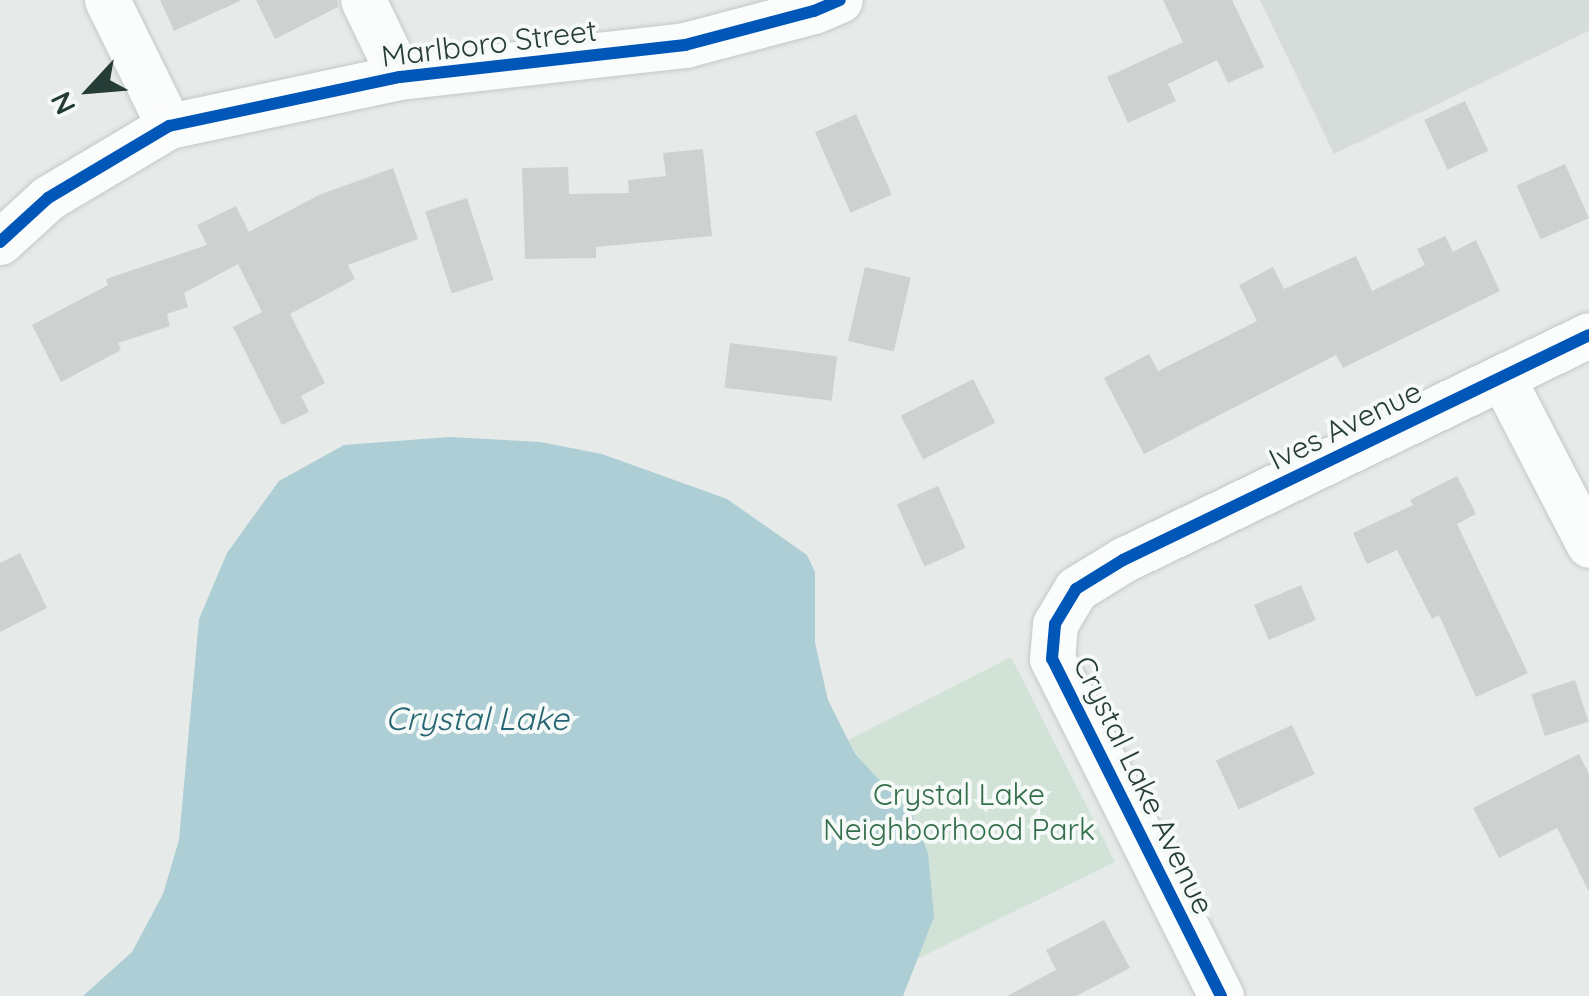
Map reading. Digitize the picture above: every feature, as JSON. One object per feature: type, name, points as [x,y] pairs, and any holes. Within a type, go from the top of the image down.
[{"type":"street","points":[[108,0],[169,126]]},
{"type":"street","points":[[363,0],[400,76]]},
{"type":"street","name":"Marlboro Street","points":[[0,242],[48,198],[169,126],[400,76],[685,45],[814,11],[840,0]]},
{"type":"street","name":"Ives Avenue","points":[[1122,560],[1589,335]]},
{"type":"street","points":[[1502,377],[1589,545]]},
{"type":"street","name":"Crystal Lake Avenue","points":[[1122,560],[1076,589],[1055,624],[1052,659],[1222,996]]},
{"type":"shaded area","points":[[1260,0],[1589,0],[1589,31],[1334,154]]},
{"type":"green space","name":"Crystal Lake Neighborhood Park","points":[[1011,657],[1115,862],[842,996],[761,996],[766,782]]},
{"type":"water","name":"Crystal Lake","points":[[449,437],[540,442],[602,454],[727,499],[807,555],[815,572],[815,643],[828,700],[855,754],[912,815],[928,853],[934,917],[903,996],[83,996],[132,952],[163,894],[179,840],[199,619],[227,553],[279,481],[344,445]]},
{"type":"building","points":[[160,0],[242,0],[174,31]]},
{"type":"building","points":[[256,0],[337,0],[338,7],[275,39]]},
{"type":"building","points":[[1163,0],[1232,0],[1264,67],[1228,83],[1217,60],[1168,84],[1176,101],[1128,123],[1107,77],[1183,42]]},
{"type":"building","points":[[1465,101],[1488,151],[1447,170],[1424,120]]},
{"type":"building","points":[[856,114],[892,194],[851,213],[815,132]]},
{"type":"building","points":[[703,149],[712,236],[596,247],[596,258],[525,259],[522,168],[568,167],[569,194],[629,193],[628,180],[666,176],[663,153]]},
{"type":"building","points":[[1565,164],[1589,218],[1541,239],[1517,186]]},
{"type":"building","points":[[393,168],[418,239],[348,265],[355,279],[290,314],[325,383],[301,396],[309,412],[282,425],[233,327],[262,312],[238,264],[184,293],[188,307],[167,314],[170,326],[118,343],[121,350],[61,382],[32,325],[108,285],[106,279],[207,245],[197,225],[236,206],[249,232],[319,195]]},
{"type":"building","points":[[467,198],[494,280],[452,293],[425,212]]},
{"type":"building","points":[[1445,236],[1453,252],[1476,240],[1500,291],[1343,368],[1336,355],[1144,454],[1104,378],[1149,354],[1158,371],[1257,321],[1239,285],[1273,267],[1284,289],[1356,256],[1372,291],[1425,265],[1417,249]]},
{"type":"building","points":[[865,267],[911,278],[894,352],[848,341]]},
{"type":"building","points":[[730,343],[837,356],[832,401],[725,388]]},
{"type":"building","points":[[973,379],[995,423],[923,459],[901,416]]},
{"type":"building","points":[[1457,476],[1476,514],[1457,524],[1528,673],[1476,697],[1439,615],[1432,619],[1397,550],[1367,564],[1353,533],[1413,505],[1410,500]]},
{"type":"building","points":[[938,486],[966,548],[925,566],[897,504]]},
{"type":"building","points":[[20,553],[47,608],[0,632],[0,563]]},
{"type":"building","points":[[1301,585],[1316,620],[1269,640],[1254,605]]},
{"type":"building","points":[[1575,680],[1589,722],[1545,736],[1531,694]]},
{"type":"building","points":[[1292,725],[1315,774],[1239,809],[1216,760]]},
{"type":"building","points":[[1579,754],[1589,774],[1589,892],[1557,828],[1499,858],[1473,808]]},
{"type":"building","points":[[1104,920],[1130,968],[1076,996],[1007,996],[1056,970],[1046,950]]},
{"type":"cycle path","points":[[0,242],[48,198],[169,126],[400,77],[685,45],[814,11],[840,0]]},
{"type":"cycle path","points":[[1221,996],[1052,659],[1055,624],[1076,589],[1123,560],[1589,335]]}]
